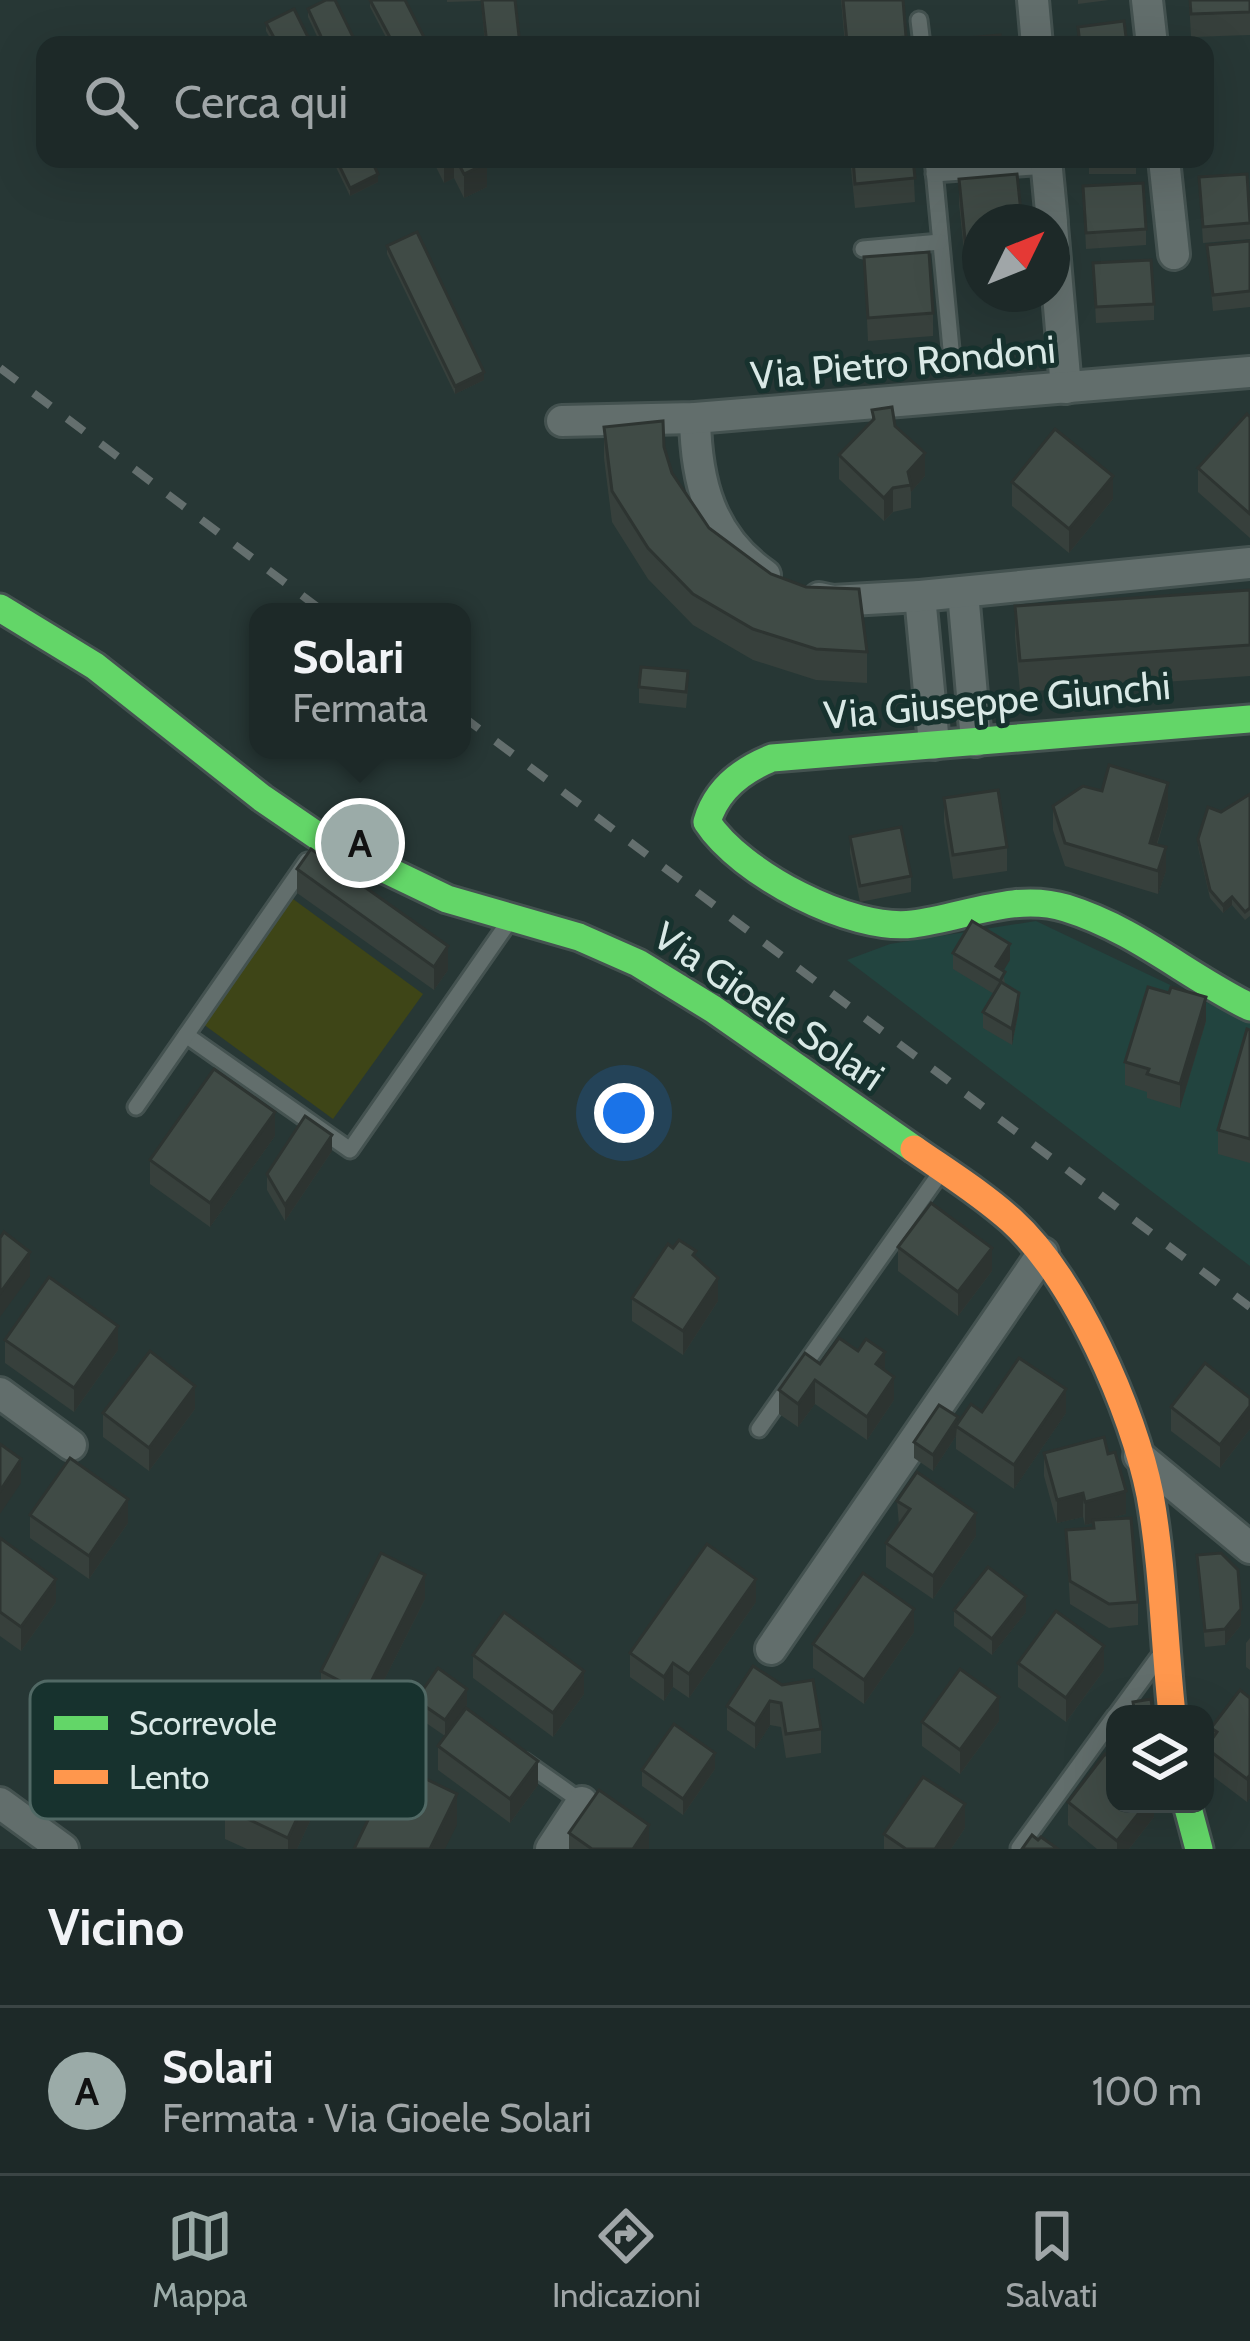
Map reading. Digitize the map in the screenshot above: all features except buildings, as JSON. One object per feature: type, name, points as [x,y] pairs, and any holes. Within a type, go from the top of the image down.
[{"type":"street","points":[[1033,0],[1035,36]]},
{"type":"street","points":[[1147,0],[1151,36]]},
{"type":"street","points":[[1047,168],[1050,204]]},
{"type":"street","points":[[1165,168],[1174,254]]},
{"type":"street","points":[[1060,312],[1066,388]]},
{"type":"street","name":"Via Pietro Rondoni","points":[[562,422],[695,418],[1250,372]]},
{"type":"street","points":[[695,418],[696,458],[706,505],[723,534],[751,565],[789,592],[833,601],[920,596],[1250,563]]},
{"type":"street","points":[[962,592],[976,741]]},
{"type":"street","points":[[920,596],[934,744]]},
{"type":"street","name":"Via Gioele Solari","points":[[0,608],[95,666],[262,798],[322,838],[421,888],[598,944],[662,976],[1010,1217],[1043,1252],[1089,1330],[1139,1456],[1154,1518],[1171,1705]]},
{"type":"street","name":"Via Giuseppe Giunchi","points":[[1250,719],[780,757],[752,766],[736,778],[708,816],[715,838],[738,856],[806,899],[857,919],[898,926],[1011,903],[1061,906],[1147,942],[1215,990],[1250,1007]]},
{"type":"street","points":[[771,1649],[1043,1252]]},
{"type":"street","points":[[0,1393],[71,1445]]},
{"type":"street","points":[[1139,1456],[1250,1548]]},
{"type":"street","points":[[551,1849],[582,1802]]},
{"type":"street","points":[[0,1803],[63,1849]]},
{"type":"street","points":[[1189,1813],[1199,1849]]},
{"type":"lane","points":[[920,20],[921,36]]},
{"type":"lane","points":[[933,168],[951,349]]},
{"type":"lane","points":[[863,249],[940,242]]},
{"type":"lane","points":[[136,1107],[322,838]]},
{"type":"lane","points":[[186,1035],[350,1150],[511,919]]},
{"type":"lane","points":[[759,1429],[943,1170]]},
{"type":"lane","points":[[1123,1705],[1165,1649]]},
{"type":"lane","points":[[1019,1848],[1106,1729]]},
{"type":"lane","points":[[506,1748],[582,1802]]},
{"type":"shaded area","points":[[1036,921],[1250,1023],[1250,1266],[847,960],[890,944]]},
{"type":"green space","points":[[293,899],[423,994],[333,1119],[203,1024]]},
{"type":"railway","points":[[0,368],[312,603]]},
{"type":"railway","points":[[471,723],[1250,1307]]},
{"type":"traffic: fast","points":[[0,608],[95,666],[262,798],[322,839],[447,899],[579,937],[638,963],[713,1009],[914,1149]]},
{"type":"traffic: fast","points":[[1250,719],[772,758],[732,782],[707,822],[744,861],[829,909],[859,919],[913,924],[1008,904],[1066,908],[1116,928],[1250,1007]]},
{"type":"traffic: fast","points":[[1189,1813],[1199,1849]]},
{"type":"traffic: slow","points":[[914,1149],[988,1201],[1035,1245],[1098,1347],[1130,1424],[1150,1495],[1171,1705]]},
{"type":"place","name":"Solari","points":[[360,843]]}]
